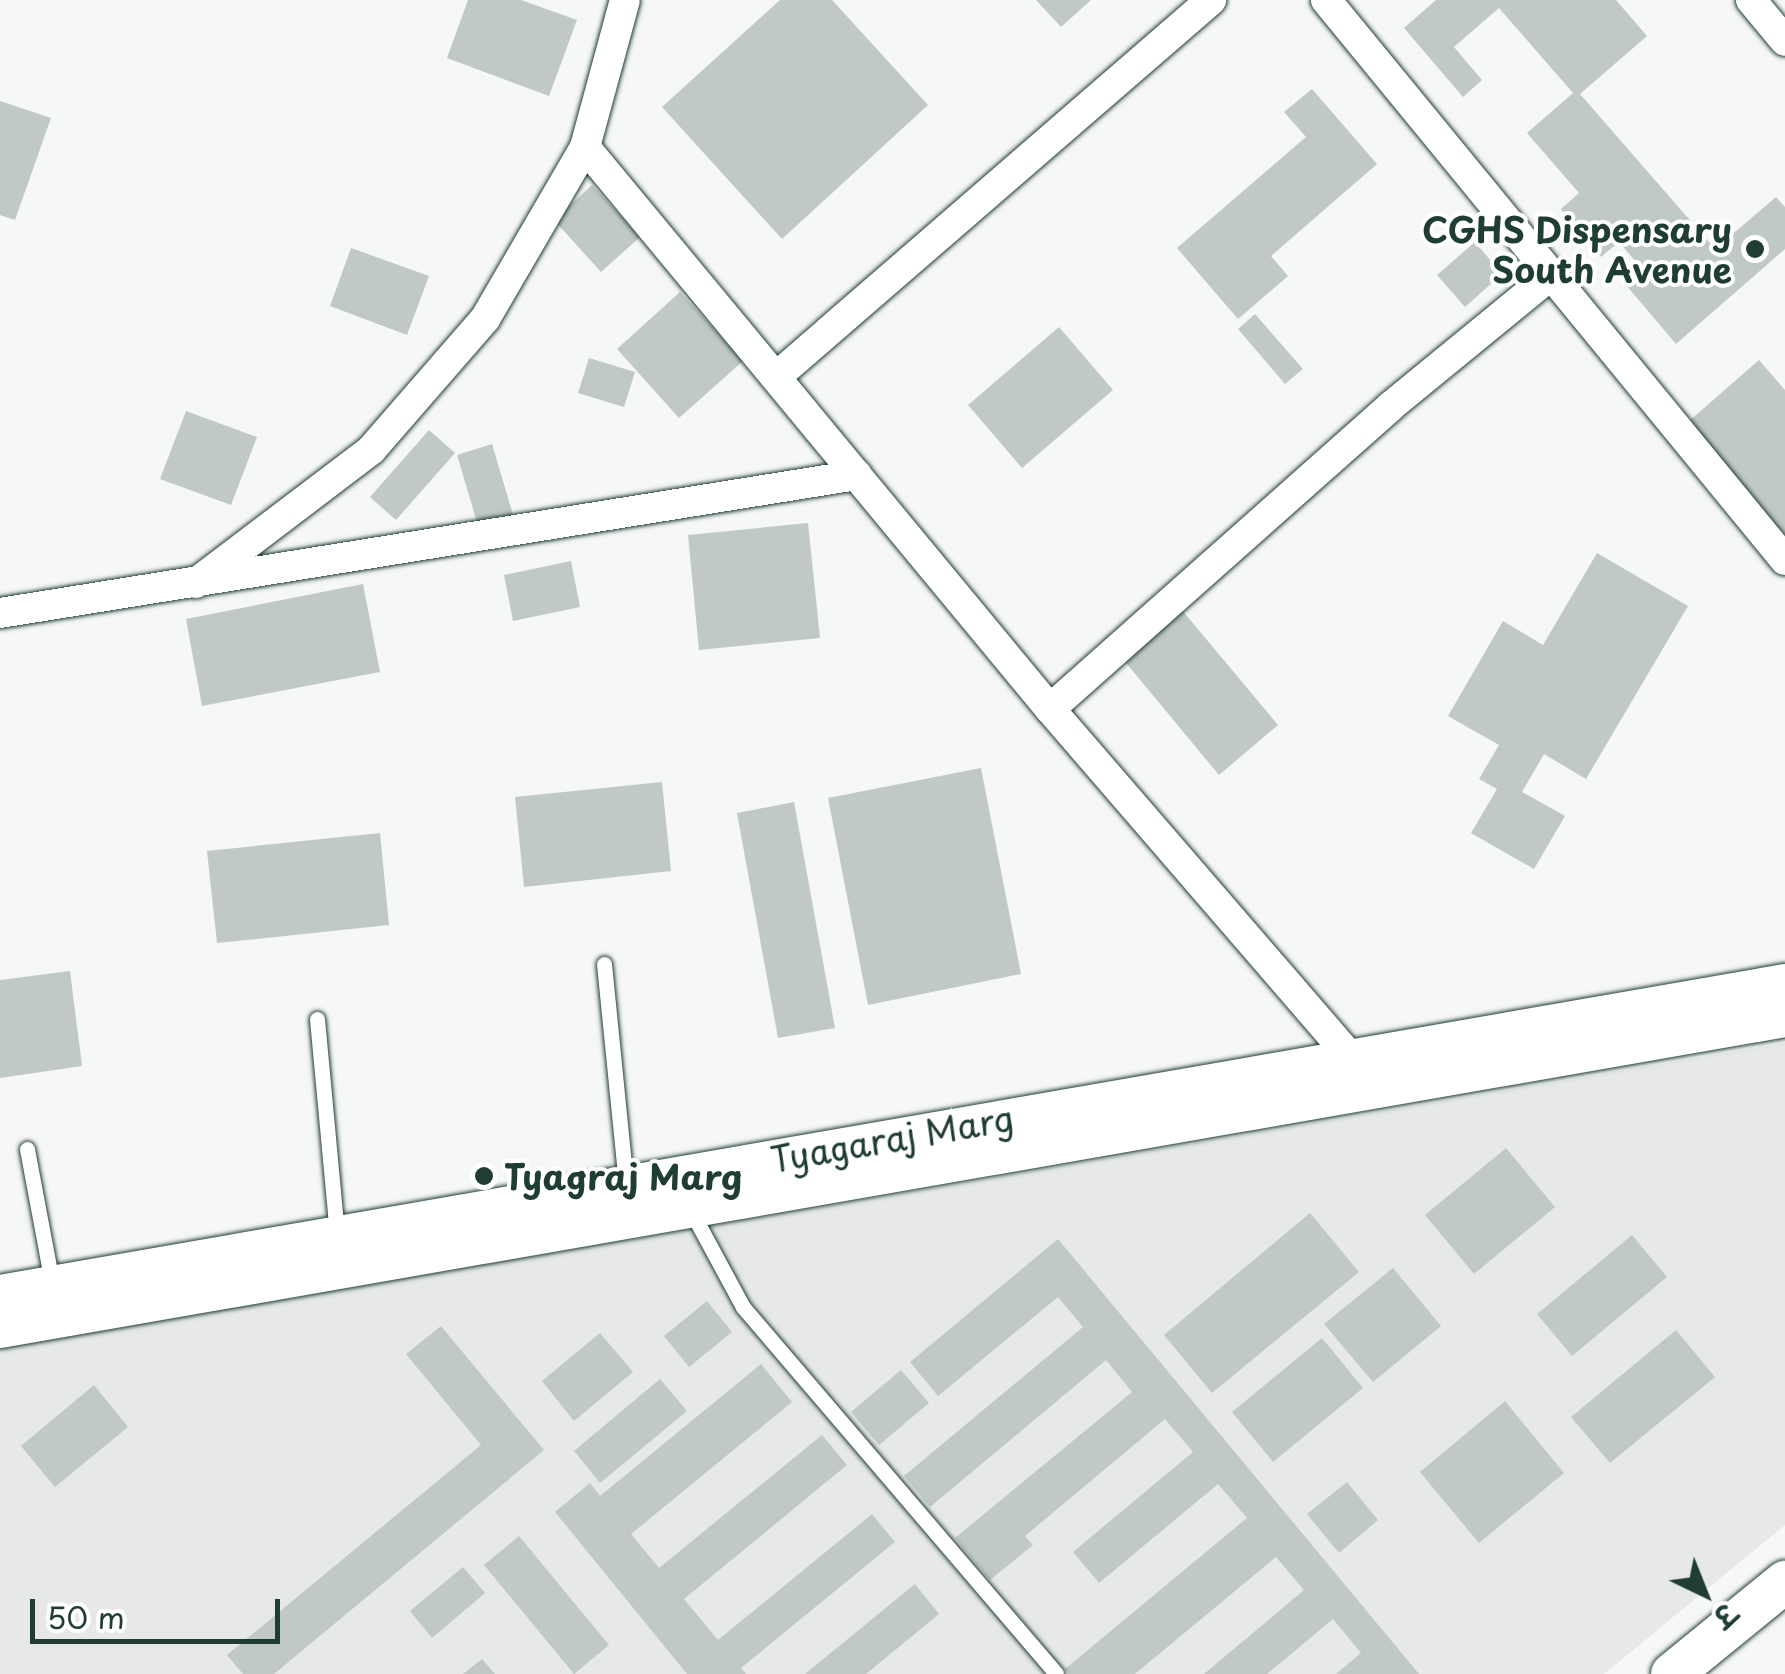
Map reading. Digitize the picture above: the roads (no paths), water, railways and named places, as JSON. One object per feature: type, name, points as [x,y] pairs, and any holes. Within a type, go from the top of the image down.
[{"type":"main road","points":[[1672,1674],[1785,1582]]},
{"type":"street","points":[[194,585],[371,450],[484,319],[585,147],[625,0]]},
{"type":"street","points":[[776,377],[1212,0]]},
{"type":"street","points":[[1326,0],[1785,560]]},
{"type":"street","points":[[1751,0],[1785,41]]},
{"type":"street","points":[[585,147],[1050,709],[1351,1058]]},
{"type":"street","points":[[1050,709],[1376,418],[1552,274]]},
{"type":"street","points":[[0,612],[194,585],[857,474]]},
{"type":"street","name":"Tyagaraj Marg","points":[[0,1294],[1785,982]]},
{"type":"street","name":"Tyagaraj Marg","points":[[0,1329],[1785,1018]]},
{"type":"lane","points":[[604,964],[626,1185]]},
{"type":"lane","points":[[317,1019],[338,1235]]},
{"type":"lane","points":[[28,1150],[52,1285]]},
{"type":"lane","points":[[690,1209],[743,1307],[1056,1674]]},
{"type":"place","name":"CGHS Dispensary South Avenue","points":[[1755,249]]},
{"type":"place","name":"Tyagraj Marg","points":[[484,1176]]}]
